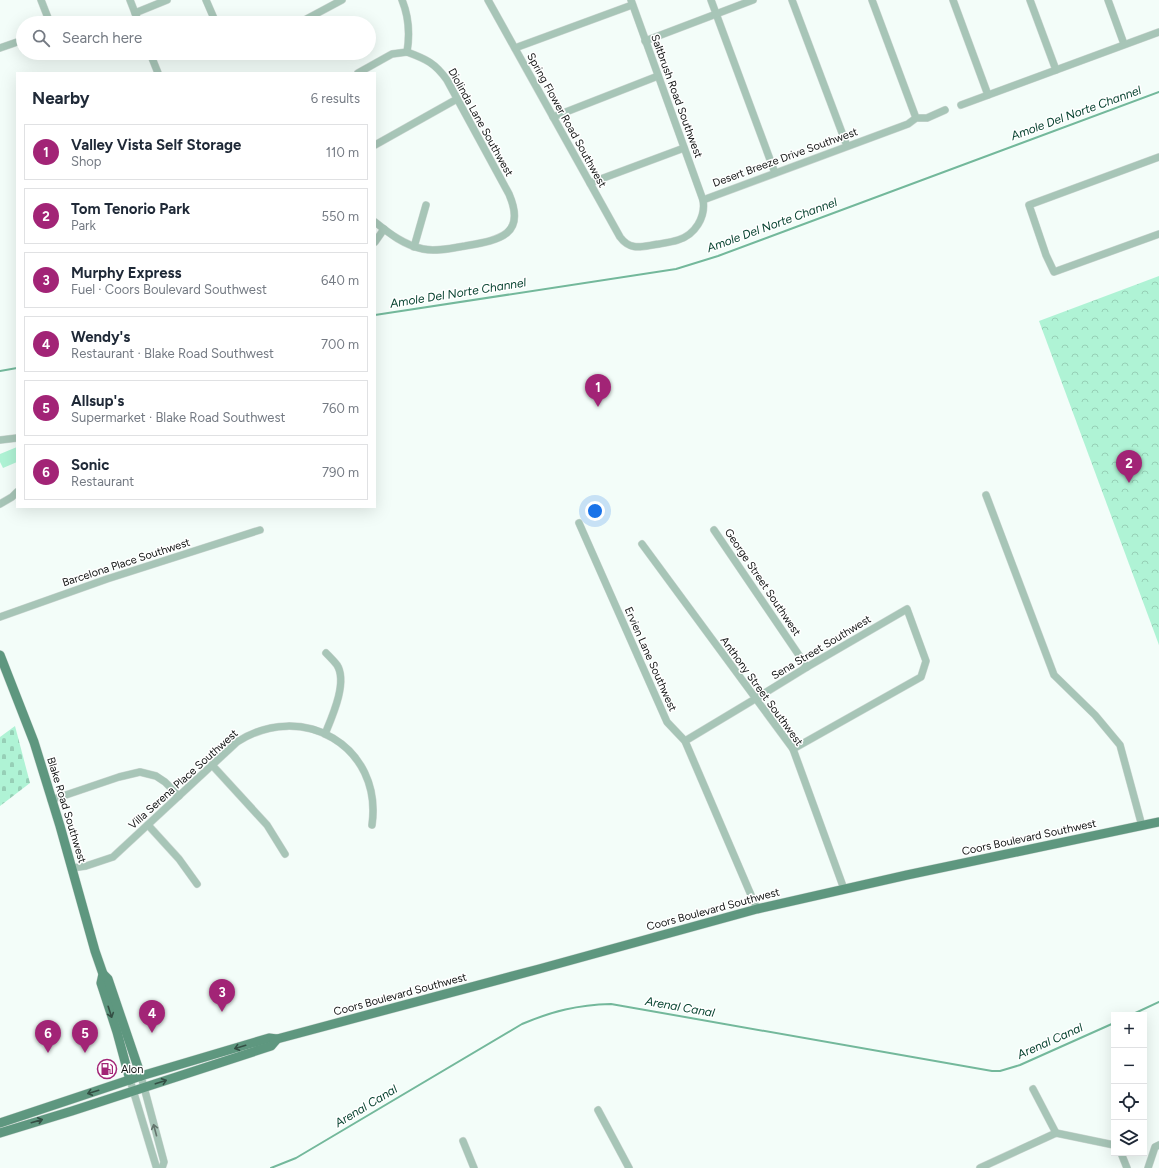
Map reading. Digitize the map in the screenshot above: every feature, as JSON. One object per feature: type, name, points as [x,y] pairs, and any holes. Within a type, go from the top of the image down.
[{"type":"main road","name":"Blake Road Southwest","points":[[0,655],[34,742],[95,951],[103,974],[108,979],[141,1076]]},
{"type":"main road","name":"Coors Boulevard Southwest","points":[[0,1123],[141,1076],[269,1038],[277,1039],[757,909],[1159,822]]},
{"type":"main road","name":"Blake Road Southwest","points":[[103,974],[101,983],[117,1032],[130,1080]]},
{"type":"main road","name":"Coors Boulevard Southwest","points":[[0,1133],[271,1046],[277,1039]]},
{"type":"street","points":[[41,0],[47,16]]},
{"type":"street","points":[[130,0],[136,16]]},
{"type":"street","points":[[135,13],[166,0]]},
{"type":"street","points":[[206,0],[213,16]]},
{"type":"street","points":[[312,16],[342,0]]},
{"type":"street","points":[[360,72],[392,54],[407,52],[409,30],[408,17],[402,0]]},
{"type":"street","name":"Spring Flower Road Southwest","points":[[488,0],[620,237],[626,244],[632,246]]},
{"type":"street","points":[[711,0],[774,173]]},
{"type":"street","points":[[645,40],[754,0]]},
{"type":"street","points":[[792,0],[847,146]]},
{"type":"street","points":[[872,0],[916,118]]},
{"type":"street","points":[[953,0],[988,95]]},
{"type":"street","points":[[1030,0],[1056,70]]},
{"type":"street","points":[[1108,0],[1124,44]]},
{"type":"street","points":[[515,48],[631,2]]},
{"type":"street","name":"Saltbrush Road Southwest","points":[[631,2],[703,200]]},
{"type":"street","points":[[961,105],[1159,32]]},
{"type":"street","points":[[0,48],[16,42]]},
{"type":"street","name":"Diolinda Lane Southwest","points":[[407,52],[427,59],[433,63],[447,80],[509,194],[514,207],[515,216],[512,225],[505,235],[496,240],[431,250],[414,246]]},
{"type":"street","points":[[153,60],[158,72]]},
{"type":"street","points":[[553,116],[658,76]]},
{"type":"street","points":[[376,144],[457,99]]},
{"type":"street","name":"Desert Breeze Drive Southwest","points":[[632,246],[638,247],[679,240],[690,234],[701,220],[703,213],[703,200],[908,124],[916,118],[927,118],[945,110]]},
{"type":"street","points":[[590,184],[684,148]]},
{"type":"street","points":[[1159,157],[1029,204],[1046,255],[1054,272],[1159,234]]},
{"type":"street","points":[[376,223],[404,243],[414,246],[426,205]]},
{"type":"street","points":[[376,241],[384,229]]},
{"type":"street","points":[[0,440],[16,438]]},
{"type":"street","points":[[0,504],[16,493]]},
{"type":"street","points":[[986,495],[1054,674],[1095,715],[1120,745],[1142,826]]},
{"type":"street","name":"Ervien Lane Southwest","points":[[580,523],[667,722],[685,741],[757,909]]},
{"type":"street","name":"Barcelona Place Southwest","points":[[0,617],[107,579],[260,530]]},
{"type":"street","name":"George Street Southwest","points":[[714,530],[807,667]]},
{"type":"street","name":"Anthony Street Southwest","points":[[642,544],[755,700],[793,749],[844,889]]},
{"type":"street","name":"Sena Street Southwest","points":[[685,741],[907,608],[926,661],[921,676],[793,749]]},
{"type":"street","points":[[325,734],[336,707],[340,680],[337,665],[326,653]]},
{"type":"street","name":"Villa Serena Place Southwest","points":[[72,868],[86,866],[113,857],[237,742],[262,730],[279,727],[298,726],[317,730],[343,744],[353,754],[360,764],[367,779],[374,801],[372,825]]},
{"type":"street","points":[[212,765],[267,825],[284,854]]},
{"type":"street","points":[[52,800],[119,777],[140,772],[156,776],[165,782],[179,796]]},
{"type":"street","points":[[148,825],[179,859],[197,884]]},
{"type":"street","name":"Blake Road Southwest","points":[[141,1076],[164,1162],[162,1168]]},
{"type":"street","name":"Blake Road Southwest","points":[[130,1080],[156,1166],[158,1168]]},
{"type":"street","points":[[1033,1089],[1056,1133]]},
{"type":"street","points":[[598,1110],[629,1168]]},
{"type":"street","points":[[980,1168],[1056,1133],[1111,1144]]},
{"type":"street","points":[[463,1141],[474,1168]]},
{"type":"street","points":[[1148,1168],[1155,1147],[1159,1145]]},
{"type":"street","points":[[1122,1156],[1127,1168]]},
{"type":"green space","points":[[1159,276],[1159,645],[1039,321]]},
{"type":"green space","points":[[16,447],[16,462],[3,468],[0,462],[0,454]]},
{"type":"green space","points":[[15,726],[30,783],[0,806],[0,737]]},
{"type":"waterway","name":"Amole Del Norte Channel","points":[[376,315],[676,269],[718,256],[1159,92]]},
{"type":"waterway","name":"Amole Del Norte Channel","points":[[0,371],[16,368]]},
{"type":"waterway","name":"Arenal Canal","points":[[1137,1012],[1159,1002]]},
{"type":"waterway","name":"Arenal Canal","points":[[271,1168],[296,1158],[522,1024],[555,1012],[576,1007],[611,1004],[992,1071],[1000,1071],[1020,1065],[1111,1024]]},
{"type":"place","name":"Valley Vista Self Storage","points":[[598,407]]},
{"type":"place","name":"Tom Tenorio Park","points":[[1129,483]]},
{"type":"place","name":"Murphy Express","points":[[222,1012]]},
{"type":"place","name":"Wendy's","points":[[152,1033]]},
{"type":"place","name":"Sonic","points":[[48,1053]]},
{"type":"place","name":"Allsup's","points":[[85,1053]]},
{"type":"place","name":"Alon","points":[[107,1069]]}]
